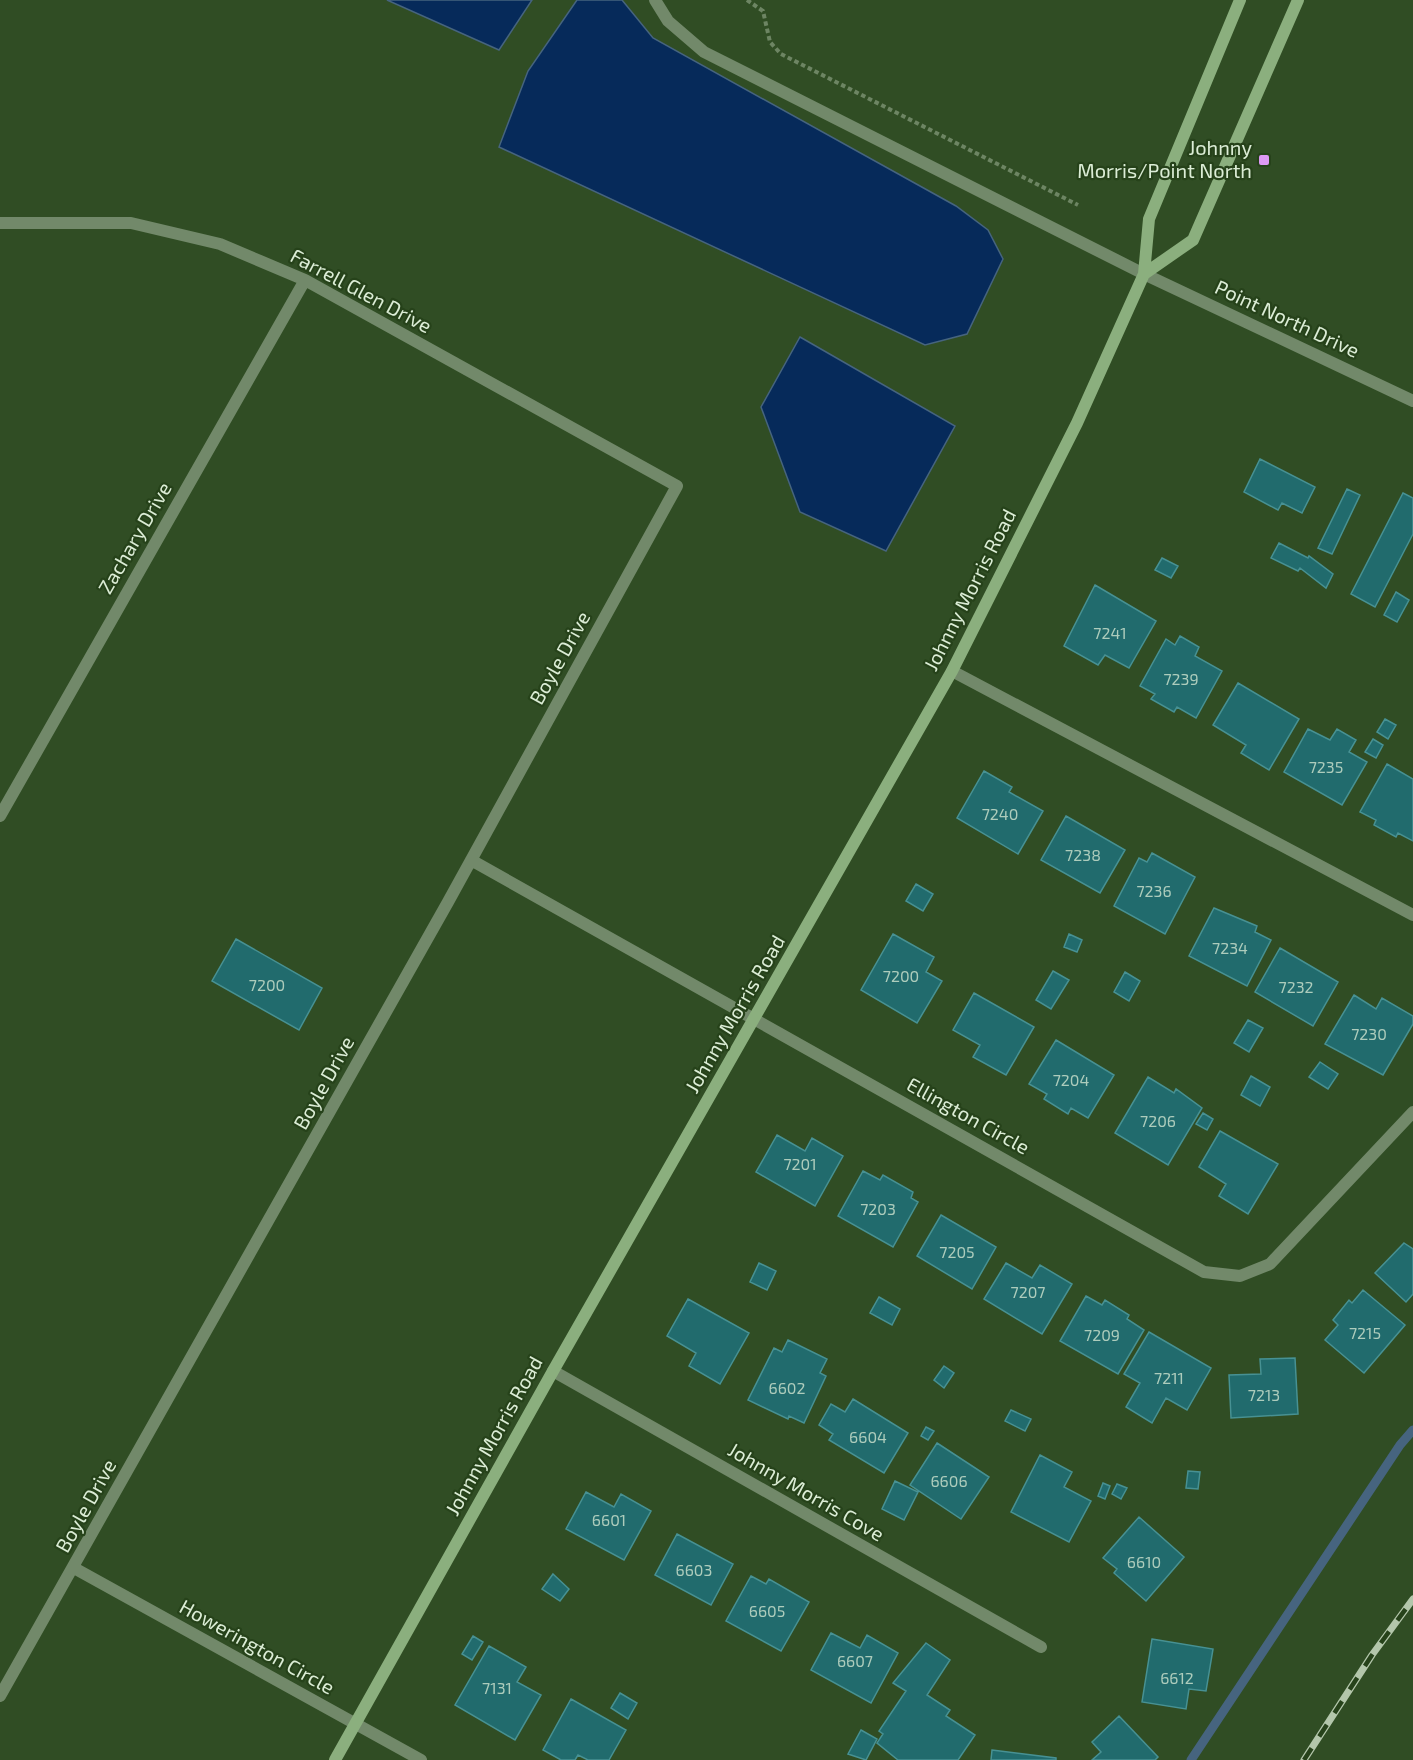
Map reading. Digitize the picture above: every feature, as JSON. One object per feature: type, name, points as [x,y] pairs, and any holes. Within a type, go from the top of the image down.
[{"type":"street","name":"Point North Drive","points":[[655,0],[668,21],[704,52],[1143,274],[1413,401]]},
{"type":"street","name":"Johnny Morris Road","points":[[335,1760],[553,1371],[952,671],[1077,423],[1143,274],[1149,219],[1240,0]]},
{"type":"street","points":[[1143,274],[1193,240],[1298,0]]},
{"type":"street","name":"Farrell Glen Drive","points":[[0,223],[131,223],[220,244],[305,280],[677,486]]},
{"type":"street","name":"Zachary Drive","points":[[0,816],[305,280]]},
{"type":"street","name":"Boyle Drive","points":[[0,1696],[471,860],[677,486]]},
{"type":"street","points":[[952,671],[1413,915]]},
{"type":"street","name":"Ellington Circle","points":[[471,860],[1204,1272],[1240,1276],[1270,1264],[1413,1112]]},
{"type":"street","name":"Johnny Morris Cove","points":[[553,1371],[1041,1647]]},
{"type":"street","name":"Howerington Circle","points":[[74,1568],[421,1760]]},
{"type":"path","points":[[747,0],[764,11],[770,42],[781,54],[1078,205]]},
{"type":"water","points":[[387,0],[532,0],[499,50]]},
{"type":"water","points":[[577,0],[622,0],[653,38],[956,206],[988,230],[1003,259],[967,334],[925,345],[499,147],[528,71]]},
{"type":"water","points":[[800,337],[955,426],[886,551],[800,512],[761,407]]},
{"type":"building","points":[[1260,459],[1315,487],[1302,513],[1282,503],[1278,510],[1244,492]]},
{"type":"building","points":[[1347,489],[1360,495],[1332,554],[1318,548]]},
{"type":"building","points":[[1403,493],[1413,498],[1413,534],[1375,607],[1351,594]]},
{"type":"building","points":[[1279,543],[1308,558],[1309,556],[1333,574],[1326,588],[1300,568],[1298,571],[1271,558]]},
{"type":"building","points":[[1162,558],[1178,566],[1171,578],[1155,570]]},
{"type":"building","points":[[1095,585],[1156,621],[1129,668],[1105,655],[1098,665],[1064,646]]},
{"type":"building","points":[[1396,592],[1409,600],[1397,622],[1384,615]]},
{"type":"building","points":[[1180,636],[1199,647],[1195,656],[1222,671],[1196,718],[1177,707],[1174,712],[1151,699],[1155,694],[1140,686],[1166,639],[1175,645]]},
{"type":"building","points":[[1238,683],[1299,719],[1269,770],[1241,753],[1246,745],[1213,725]]},
{"type":"building","points":[[1385,719],[1396,725],[1388,739],[1377,732]]},
{"type":"building","points":[[1308,729],[1330,740],[1337,729],[1356,740],[1349,752],[1367,762],[1342,805],[1284,772]]},
{"type":"building","points":[[1373,739],[1383,745],[1376,758],[1365,752]]},
{"type":"building","points":[[1387,764],[1413,779],[1413,841],[1398,833],[1396,837],[1374,825],[1376,820],[1360,812]]},
{"type":"building","points":[[984,771],[1012,787],[1009,792],[1043,811],[1018,854],[957,818]]},
{"type":"building","points":[[1066,816],[1125,850],[1100,893],[1041,860]]},
{"type":"building","points":[[1152,853],[1195,877],[1165,934],[1114,906],[1139,858],[1147,862]]},
{"type":"building","points":[[916,884],[933,894],[923,911],[906,901]]},
{"type":"building","points":[[1214,908],[1257,926],[1255,932],[1271,940],[1247,986],[1189,956]]},
{"type":"building","points":[[893,934],[934,957],[926,972],[942,981],[917,1023],[861,990]]},
{"type":"building","points":[[1069,934],[1082,940],[1077,952],[1064,947]]},
{"type":"building","points":[[236,939],[322,988],[299,1030],[212,981]]},
{"type":"building","points":[[1280,948],[1338,982],[1313,1026],[1255,992]]},
{"type":"building","points":[[1053,971],[1069,980],[1051,1009],[1036,1000]]},
{"type":"building","points":[[1125,972],[1140,981],[1129,1001],[1114,992]]},
{"type":"building","points":[[974,993],[1034,1027],[1006,1075],[973,1057],[980,1045],[953,1030]]},
{"type":"building","points":[[1354,995],[1376,1009],[1382,998],[1413,1016],[1413,1024],[1383,1075],[1325,1044]]},
{"type":"building","points":[[1248,1020],[1263,1028],[1249,1052],[1234,1043]]},
{"type":"building","points":[[1056,1040],[1114,1075],[1088,1118],[1071,1108],[1068,1114],[1044,1099],[1047,1094],[1029,1084]]},
{"type":"building","points":[[1320,1062],[1338,1074],[1328,1089],[1309,1077]]},
{"type":"building","points":[[1251,1076],[1270,1087],[1260,1106],[1241,1095]]},
{"type":"building","points":[[1148,1077],[1174,1093],[1176,1089],[1202,1108],[1168,1165],[1115,1133]]},
{"type":"building","points":[[1203,1113],[1213,1119],[1207,1130],[1196,1124]]},
{"type":"building","points":[[1220,1131],[1278,1164],[1248,1214],[1219,1196],[1226,1184],[1199,1167]]},
{"type":"building","points":[[777,1135],[805,1151],[812,1138],[843,1156],[815,1206],[756,1172]]},
{"type":"building","points":[[863,1171],[880,1180],[883,1175],[913,1192],[911,1198],[918,1202],[893,1247],[838,1216]]},
{"type":"building","points":[[941,1215],[996,1247],[972,1289],[917,1256]]},
{"type":"building","points":[[1404,1243],[1413,1249],[1413,1294],[1406,1302],[1375,1273]]},
{"type":"building","points":[[759,1263],[776,1271],[767,1290],[750,1282]]},
{"type":"building","points":[[1006,1263],[1032,1278],[1040,1265],[1072,1284],[1042,1334],[984,1299]]},
{"type":"building","points":[[1363,1290],[1405,1325],[1364,1373],[1325,1340],[1338,1325],[1333,1320],[1349,1300],[1352,1303]]},
{"type":"building","points":[[1086,1296],[1102,1305],[1105,1300],[1129,1315],[1127,1319],[1144,1330],[1118,1374],[1060,1341]]},
{"type":"building","points":[[879,1297],[900,1309],[892,1325],[870,1313]]},
{"type":"building","points":[[688,1299],[749,1333],[720,1384],[689,1366],[696,1353],[667,1336]]},
{"type":"building","points":[[1149,1332],[1211,1368],[1187,1410],[1166,1398],[1152,1423],[1126,1407],[1140,1383],[1124,1374]]},
{"type":"building","points":[[788,1340],[827,1359],[820,1373],[826,1376],[804,1423],[789,1416],[788,1419],[748,1400],[774,1348],[782,1352]]},
{"type":"building","points":[[1295,1358],[1298,1414],[1231,1418],[1229,1375],[1261,1374],[1260,1359]]},
{"type":"building","points":[[944,1366],[954,1373],[944,1388],[934,1380]]},
{"type":"building","points":[[853,1399],[908,1433],[884,1473],[829,1440],[833,1434],[819,1425],[831,1404],[845,1412]]},
{"type":"building","points":[[1011,1410],[1031,1419],[1025,1431],[1005,1421]]},
{"type":"building","points":[[926,1427],[934,1431],[928,1440],[921,1436]]},
{"type":"building","points":[[937,1443],[989,1477],[961,1519],[910,1485]]},
{"type":"building","points":[[1040,1455],[1072,1472],[1064,1487],[1091,1501],[1069,1542],[1011,1512]]},
{"type":"building","points":[[1188,1471],[1200,1472],[1198,1489],[1186,1488]]},
{"type":"building","points":[[895,1481],[918,1492],[904,1520],[882,1509]]},
{"type":"building","points":[[1103,1483],[1110,1486],[1105,1499],[1098,1496]]},
{"type":"building","points":[[1117,1484],[1127,1488],[1121,1499],[1112,1494]]},
{"type":"building","points":[[586,1492],[614,1507],[621,1494],[651,1511],[624,1560],[566,1529]]},
{"type":"building","points":[[1139,1517],[1184,1557],[1146,1601],[1114,1573],[1117,1569],[1103,1558]]},
{"type":"building","points":[[677,1534],[733,1564],[711,1605],[655,1575]]},
{"type":"building","points":[[553,1574],[569,1589],[560,1601],[542,1589]]},
{"type":"building","points":[[751,1576],[766,1584],[769,1579],[809,1602],[781,1651],[726,1621]]},
{"type":"building","points":[[831,1633],[860,1648],[867,1635],[898,1653],[871,1703],[811,1670]]},
{"type":"building","points":[[473,1636],[483,1642],[472,1660],[462,1654]]},
{"type":"building","points":[[1152,1639],[1213,1649],[1206,1691],[1189,1689],[1186,1709],[1142,1702]]},
{"type":"building","points":[[926,1643],[950,1660],[927,1695],[950,1710],[946,1716],[975,1735],[958,1760],[898,1760],[877,1743],[883,1734],[879,1731],[906,1691],[893,1683]]},
{"type":"building","points":[[489,1646],[526,1667],[517,1682],[541,1695],[515,1740],[455,1705]]},
{"type":"building","points":[[620,1693],[637,1703],[628,1719],[611,1708]]},
{"type":"building","points":[[571,1699],[626,1730],[609,1760],[588,1760],[578,1755],[575,1760],[561,1760],[543,1750]]},
{"type":"building","points":[[1119,1716],[1158,1757],[1155,1760],[1092,1760],[1101,1752],[1092,1742]]},
{"type":"building","points":[[861,1730],[877,1739],[866,1760],[848,1754]]},
{"type":"building","points":[[992,1750],[1056,1758],[1056,1760],[991,1760]]},
{"type":"waterway","points":[[1191,1760],[1400,1445],[1413,1430]]},
{"type":"railway","points":[[1304,1760],[1372,1655],[1413,1599]]},
{"type":"place","name":"Johnny Morris/Point North","points":[[1264,160]]}]
